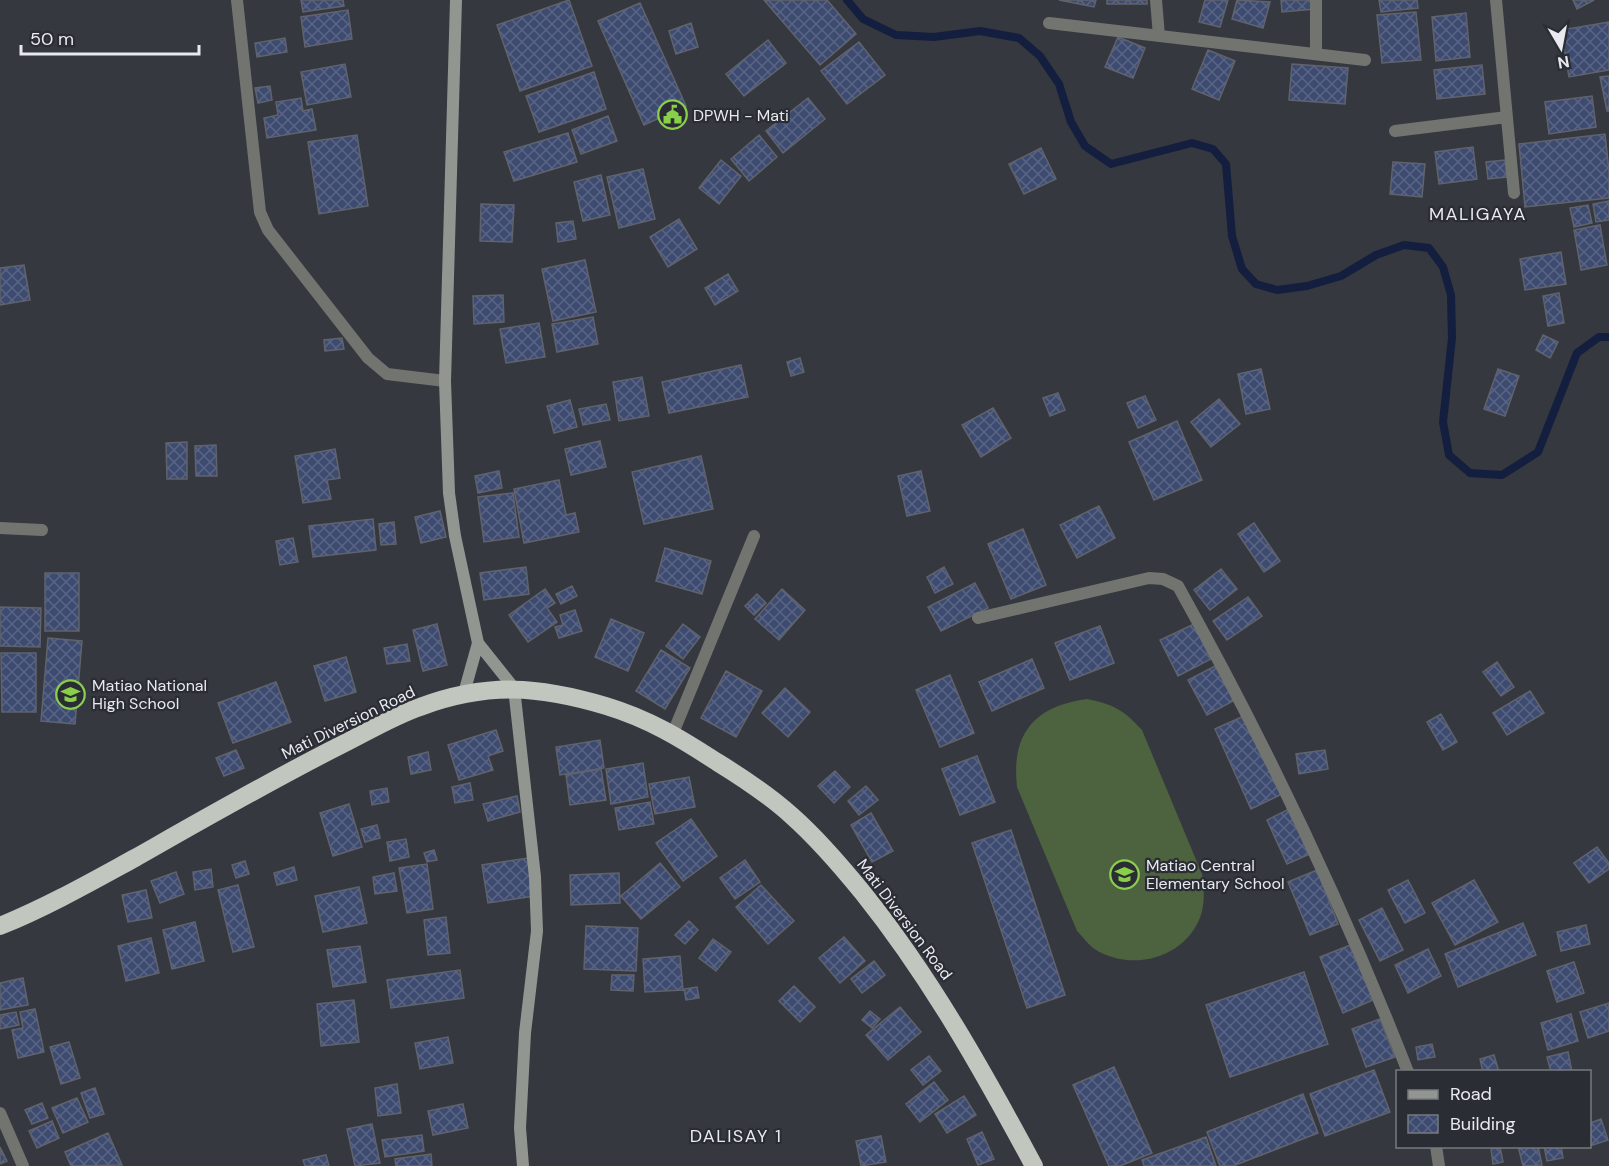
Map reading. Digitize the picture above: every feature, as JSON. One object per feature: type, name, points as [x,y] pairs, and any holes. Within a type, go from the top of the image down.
[{"type":"highway","name":"Mati Diversion Road","points":[[0,926],[23,917],[93,881],[353,739],[418,707],[464,693],[514,688],[555,693],[590,701],[628,713],[673,733],[736,774],[792,815],[842,867],[888,925],[941,1001],[988,1079],[1034,1166]]},
{"type":"street","points":[[237,0],[260,212],[268,230],[378,368],[387,374],[445,381]]},
{"type":"street","points":[[456,0],[445,381],[449,493],[455,536],[478,643],[514,688],[535,877],[537,931],[524,1045],[520,1128],[523,1166]]},
{"type":"street","points":[[1156,0],[1159,36]]},
{"type":"street","points":[[1316,0],[1316,54]]},
{"type":"street","points":[[1496,0],[1514,193]]},
{"type":"street","points":[[1049,23],[1365,60]]},
{"type":"street","points":[[1395,131],[1507,117]]},
{"type":"street","points":[[0,528],[42,530]]},
{"type":"street","points":[[673,733],[754,536]]},
{"type":"street","points":[[978,618],[1149,578],[1164,579],[1178,586],[1230,680],[1285,788],[1360,950],[1408,1070]]},
{"type":"street","points":[[464,693],[478,643]]},
{"type":"street","points":[[0,1113],[23,1166]]},
{"type":"street","points":[[1436,1148],[1439,1166]]},
{"type":"green space","points":[[1087,699],[1117,709],[1142,730],[1202,874],[1203,905],[1194,930],[1170,951],[1155,957],[1123,960],[1108,956],[1093,948],[1077,931],[1017,787],[1018,752],[1030,726],[1053,708]]},
{"type":"building","points":[[301,0],[343,0],[344,6],[303,12]]},
{"type":"building","points":[[569,0],[592,66],[520,91],[497,25]]},
{"type":"building","points":[[764,0],[827,0],[856,34],[820,65]]},
{"type":"building","points":[[1059,0],[1096,0],[1094,7]]},
{"type":"building","points":[[1107,0],[1147,0],[1147,4],[1107,4]]},
{"type":"building","points":[[1205,0],[1228,0],[1220,27],[1199,22]]},
{"type":"building","points":[[1237,0],[1270,2],[1263,28],[1232,19]]},
{"type":"building","points":[[1281,0],[1314,0],[1315,9],[1282,12]]},
{"type":"building","points":[[1379,0],[1417,0],[1418,8],[1381,12]]},
{"type":"building","points":[[1573,0],[1594,0],[1577,9]]},
{"type":"building","points":[[640,3],[686,106],[644,125],[598,21]]},
{"type":"building","points":[[348,10],[352,39],[305,47],[301,17]]},
{"type":"building","points":[[1416,12],[1421,60],[1382,63],[1377,15]]},
{"type":"building","points":[[1466,13],[1470,57],[1436,61],[1432,17]]},
{"type":"building","points":[[1609,22],[1609,70],[1569,77],[1561,30]]},
{"type":"building","points":[[691,23],[698,47],[676,54],[669,31]]},
{"type":"building","points":[[1118,37],[1145,48],[1133,78],[1105,67]]},
{"type":"building","points":[[285,38],[287,52],[257,57],[255,43]]},
{"type":"building","points":[[768,40],[786,63],[744,96],[726,74]]},
{"type":"building","points":[[859,42],[885,75],[847,104],[821,71]]},
{"type":"building","points":[[1208,50],[1235,61],[1219,100],[1192,89]]},
{"type":"building","points":[[345,64],[351,97],[307,105],[301,72]]},
{"type":"building","points":[[1292,64],[1348,68],[1345,104],[1289,100]]},
{"type":"building","points":[[1482,65],[1485,94],[1437,99],[1434,70]]},
{"type":"building","points":[[594,72],[606,109],[539,132],[526,96]]},
{"type":"building","points":[[1609,76],[1609,111],[1607,111],[1600,77]]},
{"type":"building","points":[[270,86],[272,100],[258,103],[255,88]]},
{"type":"building","points":[[1592,96],[1596,127],[1549,134],[1545,102]]},
{"type":"building","points":[[301,98],[303,111],[312,109],[316,130],[267,138],[264,118],[278,115],[276,102]]},
{"type":"building","points":[[808,98],[825,119],[783,153],[766,131]]},
{"type":"building","points":[[608,116],[617,141],[581,154],[572,130]]},
{"type":"building","points":[[568,133],[577,162],[514,181],[504,152]]},
{"type":"building","points":[[1605,134],[1609,198],[1525,207],[1519,144]]},
{"type":"building","points":[[357,135],[368,206],[319,214],[308,142]]},
{"type":"building","points":[[759,135],[777,157],[749,181],[731,159]]},
{"type":"building","points":[[1473,147],[1477,179],[1439,184],[1435,152]]},
{"type":"building","points":[[1041,148],[1056,179],[1024,194],[1009,164]]},
{"type":"building","points":[[721,160],[741,176],[719,204],[699,188]]},
{"type":"building","points":[[1505,160],[1507,177],[1488,179],[1486,162]]},
{"type":"building","points":[[1393,162],[1425,164],[1422,197],[1390,194]]},
{"type":"building","points":[[643,169],[655,219],[619,228],[607,177]]},
{"type":"building","points":[[601,175],[610,215],[583,221],[574,182]]},
{"type":"building","points":[[1609,201],[1609,220],[1596,222],[1593,204]]},
{"type":"building","points":[[481,204],[514,205],[512,242],[480,241]]},
{"type":"building","points":[[1588,205],[1592,223],[1574,227],[1570,208]]},
{"type":"building","points":[[679,219],[697,249],[668,267],[650,237]]},
{"type":"building","points":[[573,221],[576,239],[558,242],[556,223]]},
{"type":"building","points":[[1600,225],[1607,265],[1581,270],[1574,230]]},
{"type":"building","points":[[1561,252],[1566,284],[1525,290],[1520,259]]},
{"type":"building","points":[[585,260],[596,312],[553,321],[542,269]]},
{"type":"building","points":[[24,265],[30,300],[0,305],[0,268]]},
{"type":"building","points":[[728,274],[738,291],[715,305],[705,288]]},
{"type":"building","points":[[1559,293],[1564,323],[1548,326],[1543,296]]},
{"type":"building","points":[[503,295],[504,322],[474,324],[473,296]]},
{"type":"building","points":[[593,317],[598,344],[557,352],[552,324]]},
{"type":"building","points":[[539,323],[545,357],[506,363],[500,329]]},
{"type":"building","points":[[1543,335],[1558,342],[1550,358],[1536,350]]},
{"type":"building","points":[[342,338],[344,349],[325,351],[324,340]]},
{"type":"building","points":[[800,358],[804,372],[791,376],[787,362]]},
{"type":"building","points":[[741,365],[748,397],[669,413],[662,382]]},
{"type":"building","points":[[1261,369],[1270,409],[1246,414],[1238,374]]},
{"type":"building","points":[[1498,369],[1519,376],[1505,416],[1484,409]]},
{"type":"building","points":[[642,377],[649,416],[619,421],[613,382]]},
{"type":"building","points":[[1058,393],[1065,410],[1050,416],[1043,398]]},
{"type":"building","points":[[1145,396],[1156,420],[1138,428],[1127,403]]},
{"type":"building","points":[[1219,399],[1240,424],[1211,447],[1191,422]]},
{"type":"building","points":[[570,400],[577,427],[554,433],[547,406]]},
{"type":"building","points":[[606,404],[610,420],[583,425],[579,409]]},
{"type":"building","points":[[993,408],[1011,438],[981,457],[962,425]]},
{"type":"building","points":[[1177,421],[1202,480],[1154,500],[1129,442]]},
{"type":"building","points":[[600,441],[606,467],[571,475],[565,449]]},
{"type":"building","points":[[187,442],[187,479],[167,479],[166,443]]},
{"type":"building","points":[[216,445],[217,476],[196,476],[195,446]]},
{"type":"building","points":[[335,449],[340,478],[327,480],[331,499],[303,503],[295,456]]},
{"type":"building","points":[[701,456],[713,509],[644,524],[632,472]]},
{"type":"building","points":[[499,471],[502,488],[478,493],[475,476]]},
{"type":"building","points":[[921,471],[930,511],[907,516],[898,476]]},
{"type":"building","points":[[559,480],[566,515],[575,513],[579,532],[524,543],[514,489]]},
{"type":"building","points":[[513,493],[519,537],[484,542],[478,497]]},
{"type":"building","points":[[1099,506],[1115,538],[1077,558],[1060,525]]},
{"type":"building","points":[[440,511],[446,537],[421,543],[415,517]]},
{"type":"building","points":[[373,519],[376,550],[313,557],[309,526]]},
{"type":"building","points":[[394,522],[396,544],[381,545],[379,524]]},
{"type":"building","points":[[1254,523],[1280,561],[1264,572],[1238,534]]},
{"type":"building","points":[[1023,529],[1046,585],[1011,599],[988,544]]},
{"type":"building","points":[[293,538],[298,562],[280,565],[276,541]]},
{"type":"building","points":[[665,548],[711,561],[702,594],[656,581]]},
{"type":"building","points":[[526,567],[529,594],[484,600],[480,573]]},
{"type":"building","points":[[944,567],[953,584],[935,593],[927,577]]},
{"type":"building","points":[[1221,569],[1237,589],[1210,610],[1194,590]]},
{"type":"building","points":[[45,573],[79,573],[79,631],[45,631]]},
{"type":"building","points":[[975,583],[988,608],[941,631],[928,607]]},
{"type":"building","points":[[572,586],[577,596],[561,604],[556,594]]},
{"type":"building","points":[[545,589],[555,603],[547,608],[557,622],[528,642],[509,615]]},
{"type":"building","points":[[782,589],[805,610],[779,640],[755,619]]},
{"type":"building","points":[[757,594],[766,603],[754,615],[745,606]]},
{"type":"building","points":[[1248,597],[1262,616],[1227,640],[1213,621]]},
{"type":"building","points":[[0,607],[41,608],[40,647],[0,646]]},
{"type":"building","points":[[575,610],[582,631],[559,638],[555,627],[563,625],[560,615]]},
{"type":"building","points":[[611,619],[644,633],[628,671],[595,657]]},
{"type":"building","points":[[437,624],[447,665],[423,671],[413,630]]},
{"type":"building","points":[[683,624],[700,637],[683,659],[666,646]]},
{"type":"building","points":[[1194,624],[1211,659],[1178,676],[1160,640]]},
{"type":"building","points":[[1100,626],[1114,663],[1070,680],[1055,643]]},
{"type":"building","points":[[48,638],[82,641],[75,724],[41,721]]},
{"type":"building","points":[[407,644],[410,661],[387,664],[384,648]]},
{"type":"building","points":[[661,650],[690,668],[665,709],[636,691]]},
{"type":"building","points":[[1,653],[36,653],[36,712],[2,712]]},
{"type":"building","points":[[346,657],[356,692],[325,701],[314,666]]},
{"type":"building","points":[[1032,659],[1044,688],[992,711],[979,682]]},
{"type":"building","points":[[1497,662],[1514,687],[1501,696],[1483,672]]},
{"type":"building","points":[[1217,665],[1235,700],[1207,715],[1188,680]]},
{"type":"building","points":[[726,671],[762,691],[736,737],[701,718]]},
{"type":"building","points":[[950,675],[974,733],[940,747],[916,690]]},
{"type":"building","points":[[276,682],[291,722],[233,743],[218,703]]},
{"type":"building","points":[[785,688],[810,712],[788,737],[762,713]]},
{"type":"building","points":[[1530,691],[1544,713],[1507,735],[1493,713]]},
{"type":"building","points":[[1441,714],[1457,742],[1443,750],[1427,722]]},
{"type":"building","points":[[1246,715],[1282,794],[1251,809],[1215,729]]},
{"type":"building","points":[[496,730],[503,751],[488,756],[493,770],[459,780],[448,745]]},
{"type":"building","points":[[600,740],[604,768],[560,775],[556,747]]},
{"type":"building","points":[[236,750],[244,768],[224,776],[216,758]]},
{"type":"building","points":[[1325,750],[1328,769],[1299,774],[1296,754]]},
{"type":"building","points":[[428,752],[431,770],[411,774],[408,757]]},
{"type":"building","points":[[977,756],[995,802],[960,815],[942,769]]},
{"type":"building","points":[[643,763],[648,797],[611,804],[606,769]]},
{"type":"building","points":[[601,769],[606,800],[570,805],[566,775]]},
{"type":"building","points":[[835,771],[850,787],[834,803],[818,786]]},
{"type":"building","points":[[689,777],[695,807],[655,814],[649,784]]},
{"type":"building","points":[[470,783],[473,800],[455,803],[452,787]]},
{"type":"building","points":[[866,786],[878,800],[859,815],[848,801]]},
{"type":"building","points":[[387,788],[389,802],[372,805],[370,791]]},
{"type":"building","points":[[517,796],[520,812],[488,821],[483,804]]},
{"type":"building","points":[[650,802],[654,824],[619,830],[615,808]]},
{"type":"building","points":[[349,804],[362,847],[333,856],[320,813]]},
{"type":"building","points":[[1291,808],[1312,853],[1287,864],[1267,820]]},
{"type":"building","points":[[871,813],[893,851],[872,862],[851,825]]},
{"type":"building","points":[[691,819],[717,856],[683,881],[656,843]]},
{"type":"building","points":[[377,825],[380,838],[365,842],[361,829]]},
{"type":"building","points":[[1011,830],[1065,995],[1027,1008],[972,843]]},
{"type":"building","points":[[406,839],[409,857],[390,861],[387,842]]},
{"type":"building","points":[[1597,847],[1609,863],[1609,869],[1589,883],[1574,863]]},
{"type":"building","points":[[434,850],[437,860],[427,862],[424,853]]},
{"type":"building","points":[[528,858],[534,896],[488,903],[482,865]]},
{"type":"building","points":[[745,860],[760,882],[735,899],[720,878]]},
{"type":"building","points":[[245,861],[249,874],[236,878],[232,865]]},
{"type":"building","points":[[660,863],[680,887],[641,919],[621,896]]},
{"type":"building","points":[[427,864],[433,909],[407,913],[399,868]]},
{"type":"building","points":[[294,867],[297,880],[277,885],[274,873]]},
{"type":"building","points":[[211,869],[213,887],[195,890],[193,872]]},
{"type":"building","points":[[1317,870],[1338,924],[1310,935],[1288,882]]},
{"type":"building","points":[[176,872],[184,894],[160,903],[151,881]]},
{"type":"building","points":[[394,873],[397,891],[375,894],[373,877]]},
{"type":"building","points":[[619,873],[620,903],[571,905],[570,875]]},
{"type":"building","points":[[1408,880],[1425,913],[1405,923],[1388,890]]},
{"type":"building","points":[[1474,880],[1498,922],[1455,945],[1432,903]]},
{"type":"building","points":[[238,885],[254,947],[233,952],[218,890]]},
{"type":"building","points":[[761,885],[794,921],[768,944],[736,907]]},
{"type":"building","points":[[359,887],[367,923],[323,932],[315,896]]},
{"type":"building","points":[[146,890],[152,918],[128,922],[122,895]]},
{"type":"building","points":[[1382,908],[1403,950],[1380,961],[1359,920]]},
{"type":"building","points":[[446,917],[450,953],[428,955],[424,920]]},
{"type":"building","points":[[689,921],[698,930],[685,944],[675,935]]},
{"type":"building","points":[[195,922],[204,961],[172,969],[163,930]]},
{"type":"building","points":[[1523,923],[1536,955],[1458,987],[1445,954]]},
{"type":"building","points":[[1586,925],[1590,944],[1561,951],[1557,932]]},
{"type":"building","points":[[586,926],[638,928],[636,971],[584,969]]},
{"type":"building","points":[[844,937],[865,961],[840,983],[819,958]]},
{"type":"building","points":[[151,938],[159,973],[126,981],[118,946]]},
{"type":"building","points":[[713,939],[731,952],[716,971],[699,958]]},
{"type":"building","points":[[1353,944],[1375,999],[1343,1013],[1320,957]]},
{"type":"building","points":[[360,946],[366,982],[333,987],[327,950]]},
{"type":"building","points":[[1428,949],[1441,976],[1408,993],[1395,965]]},
{"type":"building","points":[[680,956],[683,990],[645,992],[643,959]]},
{"type":"building","points":[[874,961],[885,975],[862,993],[851,979]]},
{"type":"building","points":[[1574,962],[1584,993],[1557,1002],[1547,971]]},
{"type":"building","points":[[460,970],[464,998],[391,1008],[387,980]]},
{"type":"building","points":[[1304,972],[1328,1044],[1230,1077],[1206,1005]]},
{"type":"building","points":[[612,975],[634,975],[633,991],[611,990]]},
{"type":"building","points":[[23,978],[28,1005],[0,1010],[0,983]]},
{"type":"building","points":[[794,986],[815,1007],[800,1022],[779,1001]]},
{"type":"building","points":[[697,987],[699,998],[686,1000],[684,989]]},
{"type":"building","points":[[354,1000],[359,1042],[321,1046],[317,1004]]},
{"type":"building","points":[[1609,1003],[1609,1031],[1588,1038],[1580,1012]]},
{"type":"building","points":[[900,1007],[921,1032],[888,1060],[866,1035]]},
{"type":"building","points":[[35,1009],[44,1052],[18,1058],[12,1030],[23,1028],[20,1012]]},
{"type":"building","points":[[870,1011],[880,1019],[872,1028],[862,1020]]},
{"type":"building","points":[[16,1012],[19,1025],[0,1029],[0,1015]]},
{"type":"building","points":[[1571,1014],[1578,1041],[1548,1050],[1541,1023]]},
{"type":"building","points":[[1380,1019],[1395,1057],[1366,1067],[1352,1029]]},
{"type":"building","points":[[448,1037],[453,1063],[420,1069],[415,1043]]},
{"type":"building","points":[[69,1042],[80,1078],[61,1084],[50,1047]]},
{"type":"building","points":[[1432,1044],[1435,1057],[1418,1060],[1416,1047]]},
{"type":"building","points":[[1568,1052],[1572,1070],[1550,1070],[1547,1057]]},
{"type":"building","points":[[1494,1055],[1498,1070],[1483,1070],[1480,1059]]},
{"type":"building","points":[[929,1056],[941,1071],[923,1085],[911,1070]]},
{"type":"building","points":[[1114,1067],[1152,1153],[1120,1166],[1109,1166],[1073,1085]]},
{"type":"building","points":[[1374,1070],[1390,1112],[1325,1136],[1310,1094]]},
{"type":"building","points":[[934,1082],[948,1100],[920,1122],[906,1104]]},
{"type":"building","points":[[397,1084],[401,1113],[378,1116],[375,1088]]},
{"type":"building","points":[[95,1088],[104,1114],[90,1118],[81,1093]]},
{"type":"building","points":[[1303,1094],[1318,1133],[1233,1166],[1220,1166],[1207,1132]]},
{"type":"building","points":[[964,1096],[976,1115],[947,1133],[935,1114]]},
{"type":"building","points":[[77,1098],[88,1122],[63,1133],[52,1108]]},
{"type":"building","points":[[42,1103],[48,1118],[32,1124],[25,1110]]},
{"type":"building","points":[[463,1104],[468,1128],[433,1135],[428,1111]]},
{"type":"building","points":[[1601,1119],[1608,1140],[1591,1146],[1591,1123]]},
{"type":"building","points":[[52,1121],[59,1138],[37,1148],[29,1131]]},
{"type":"building","points":[[372,1124],[380,1163],[355,1166],[347,1129]]},
{"type":"building","points":[[982,1132],[994,1159],[978,1165],[967,1139]]},
{"type":"building","points":[[108,1133],[122,1165],[71,1166],[65,1152]]},
{"type":"building","points":[[422,1135],[424,1151],[385,1157],[382,1140]]},
{"type":"building","points":[[881,1136],[886,1162],[861,1166],[856,1141]]},
{"type":"building","points":[[1206,1137],[1216,1166],[1144,1166],[1142,1160]]},
{"type":"building","points":[[0,1147],[7,1161],[0,1164]]},
{"type":"building","points":[[1500,1148],[1503,1162],[1493,1164],[1491,1149]]},
{"type":"building","points":[[1518,1148],[1538,1148],[1542,1165],[1523,1166]]},
{"type":"building","points":[[1544,1148],[1561,1148],[1563,1158],[1547,1161]]},
{"type":"building","points":[[431,1154],[432,1166],[396,1166],[395,1159]]},
{"type":"building","points":[[326,1155],[329,1166],[305,1166],[303,1160]]},
{"type":"waterway","points":[[847,0],[863,19],[896,35],[934,37],[980,31],[1019,38],[1040,56],[1059,84],[1071,122],[1085,146],[1111,164],[1192,143],[1213,149],[1226,164],[1232,236],[1242,269],[1256,284],[1277,290],[1307,286],[1341,276],[1376,255],[1404,245],[1429,248],[1443,267],[1451,295],[1452,338],[1443,422],[1449,455],[1470,473],[1502,475],[1538,452],[1577,353],[1599,337],[1609,337]]},
{"type":"place","name":"DPWH - Mati","points":[[672,115]]},
{"type":"place","name":"Matiao National High School","points":[[71,694]]},
{"type":"place","name":"Matiao Central Elementary School","points":[[1125,874]]},
{"type":"district","name":"MALIGAYA","points":[[1478,214]]},
{"type":"district","name":"DALISAY 1","points":[[736,1136]]}]
